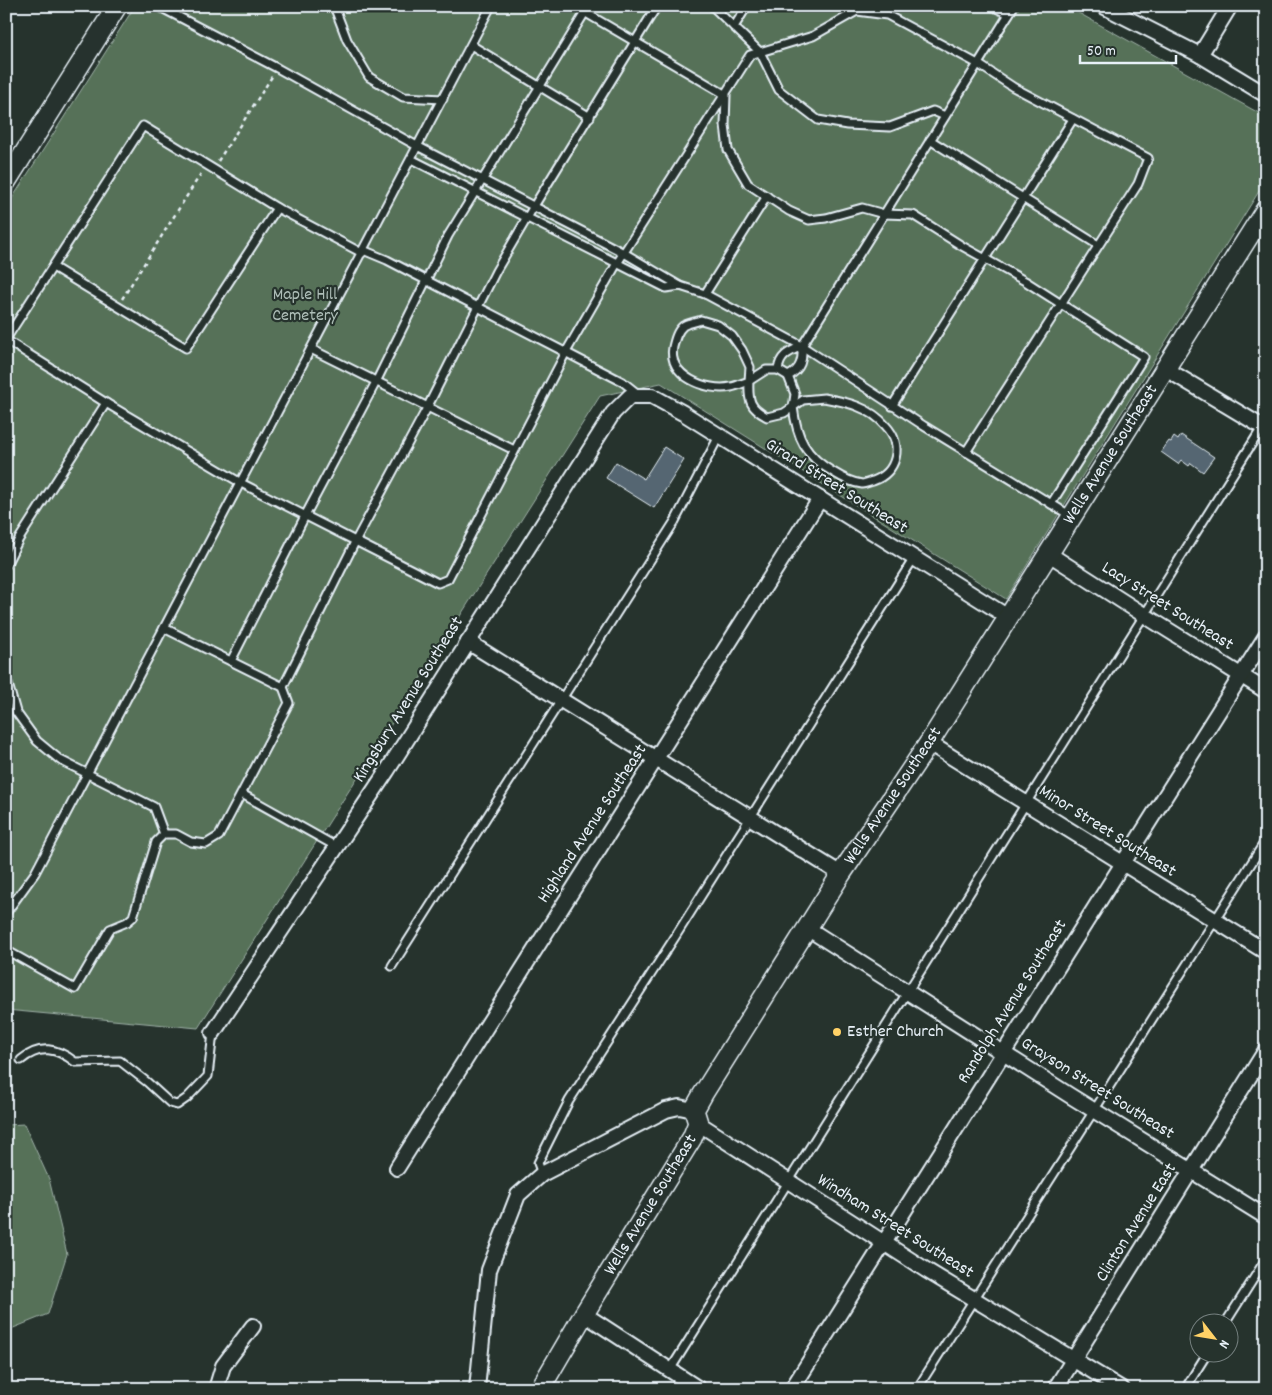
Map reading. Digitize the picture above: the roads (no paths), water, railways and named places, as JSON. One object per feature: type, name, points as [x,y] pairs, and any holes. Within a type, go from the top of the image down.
[{"type":"street","points":[[6,182],[117,6]]},
{"type":"street","points":[[1103,6],[1200,55],[1266,95]]},
{"type":"street","points":[[1200,55],[1230,6]]},
{"type":"street","name":"Wells Avenue Southeast","points":[[540,1389],[692,1138],[696,1117],[807,928],[929,743],[1266,209]]},
{"type":"street","points":[[1166,369],[1265,426]]},
{"type":"street","name":"Kingsbury Avenue Southeast","points":[[212,1033],[387,771],[613,413],[630,396],[641,396]]},
{"type":"street","name":"Girard Street Southeast","points":[[641,396],[652,396],[719,436],[1008,617]]},
{"type":"street","name":"Highland Avenue Southeast","points":[[397,1168],[820,499]]},
{"type":"street","name":"Lacy Street Southeast","points":[[1049,554],[1266,691]]},
{"type":"street","name":"Randolph Avenue Southeast","points":[[792,1389],[1266,636]]},
{"type":"street","points":[[468,642],[841,874]]},
{"type":"street","name":"Minor Street Southeast","points":[[929,743],[1266,952]]},
{"type":"street","name":"Grayson Street Southeast","points":[[807,928],[1002,1053],[1266,1217]]},
{"type":"street","name":"Clinton Avenue East","points":[[1055,1389],[1266,1050]]},
{"type":"street","points":[[477,1389],[489,1270],[518,1195],[542,1174],[666,1110],[679,1108],[696,1117]]},
{"type":"street","name":"Windham Street Southeast","points":[[696,1117],[788,1181],[974,1299],[1074,1358],[1122,1389]]},
{"type":"street","points":[[584,1314],[699,1389]]},
{"type":"street","points":[[216,1389],[223,1366],[253,1326]]},
{"type":"lane","points":[[158,6],[277,68],[417,146],[624,254],[680,286],[705,294],[802,346],[892,406],[1072,517]]},
{"type":"lane","points":[[334,6],[347,40],[369,77],[403,97],[443,99]]},
{"type":"lane","points":[[6,913],[35,873],[491,6]]},
{"type":"lane","points":[[574,6],[587,9],[636,42],[726,95]]},
{"type":"lane","points":[[283,687],[355,542],[427,408],[496,271],[657,6]]},
{"type":"lane","points":[[712,6],[760,52],[779,90],[818,120],[847,125],[890,127],[933,111],[945,116]]},
{"type":"lane","points":[[734,27],[747,6]]},
{"type":"lane","points":[[992,6],[1009,14]]},
{"type":"lane","points":[[778,370],[779,362],[789,352],[802,346],[1014,6]]},
{"type":"lane","points":[[231,660],[376,382],[448,236],[587,9]]},
{"type":"lane","points":[[641,396],[622,382],[566,352],[427,280],[362,252],[277,208],[143,126],[6,339],[106,403],[241,483],[438,584],[448,579],[566,352],[616,265],[750,55],[813,36],[857,11],[887,15],[978,64],[1013,87],[1148,158],[1138,184],[966,452]]},
{"type":"lane","points":[[471,45],[590,118]]},
{"type":"lane","points":[[726,95],[725,125],[728,150],[748,184],[789,211],[809,220],[826,218],[862,208],[884,214],[913,215],[984,259],[1025,281],[1144,357],[1051,504]]},
{"type":"lane","points":[[892,406],[1073,119]]},
{"type":"lane","points":[[930,140],[1098,246]]},
{"type":"lane","points":[[411,159],[616,265],[666,288],[680,286]]},
{"type":"lane","points":[[705,294],[767,196]]},
{"type":"lane","points":[[52,267],[186,348],[277,208]]},
{"type":"lane","points":[[788,376],[778,370],[766,370],[750,381],[730,388],[700,384],[685,377],[677,368],[672,353],[675,337],[684,325],[702,320],[718,325],[732,336],[742,350],[750,368],[750,381],[748,393],[752,406],[767,417],[784,413],[793,407],[804,400],[824,398],[856,405],[871,413],[887,426],[893,437],[897,453],[892,468],[880,478],[862,484],[843,478],[824,467],[800,441],[793,407],[795,394],[788,376]]},
{"type":"lane","points":[[788,376],[794,373],[800,366],[803,356],[802,346]]},
{"type":"lane","points":[[311,349],[514,450]]},
{"type":"lane","points":[[6,566],[19,539],[106,403]]},
{"type":"lane","points":[[670,1370],[1144,615],[1265,426]]},
{"type":"lane","points":[[392,966],[675,521],[719,436]]},
{"type":"lane","points":[[542,1174],[538,1163],[569,1102],[751,818],[914,558]]},
{"type":"lane","points":[[6,950],[75,989],[110,929],[133,917],[156,842],[164,834],[176,834],[191,842],[206,844],[219,836],[289,703],[283,687],[164,628]]},
{"type":"lane","points":[[6,677],[16,712],[38,741],[60,760],[154,807],[164,834]]},
{"type":"lane","points":[[242,794],[337,847]]},
{"type":"lane","points":[[917,1389],[1266,840]]},
{"type":"lane","points":[[21,1060],[28,1054],[47,1048],[64,1053],[75,1062],[120,1061],[148,1082],[170,1103],[177,1105],[187,1098],[208,1076],[212,1033]]},
{"type":"lane","points":[[1232,1312],[1266,1259]]},
{"type":"lane","points":[[1185,1389],[1202,1362]]},
{"type":"place","name":"Esther Church","points":[[837,1032]]},
{"type":"park label","name":"Maple Hill Cemetery","points":[[305,305]]}]
